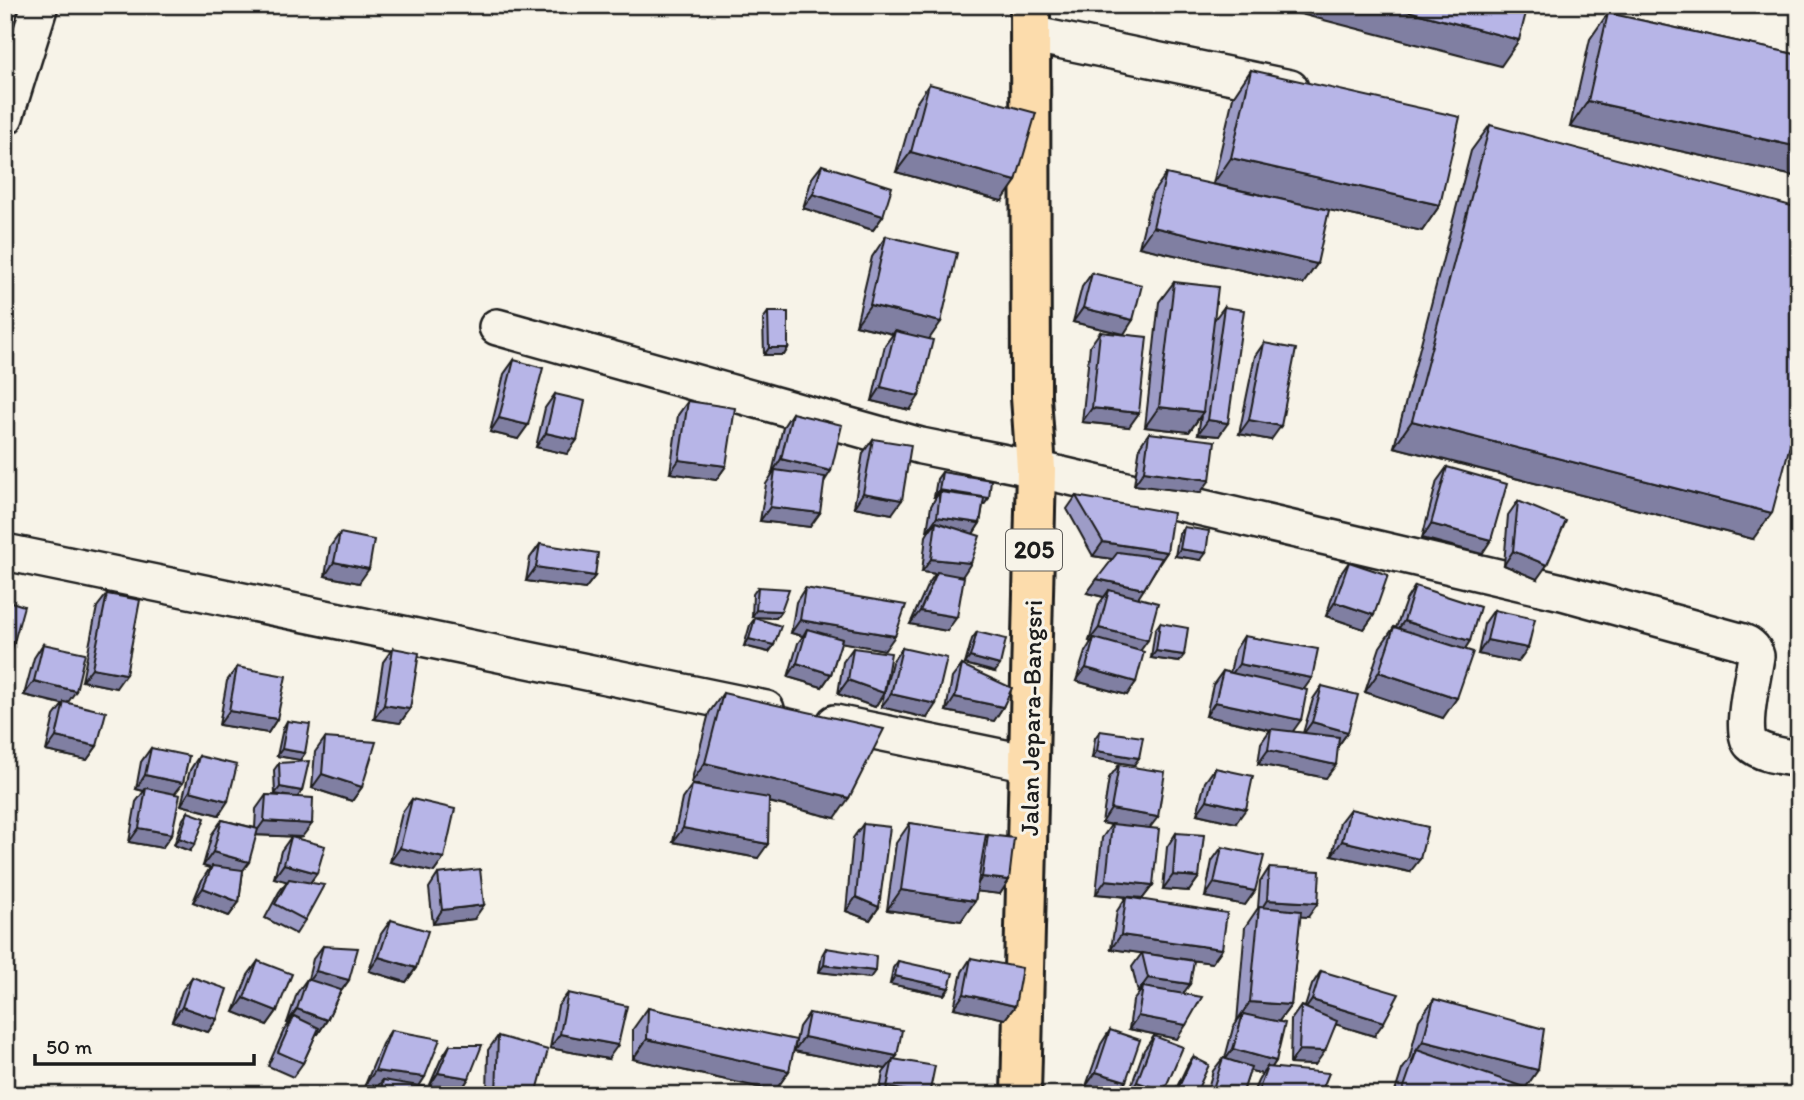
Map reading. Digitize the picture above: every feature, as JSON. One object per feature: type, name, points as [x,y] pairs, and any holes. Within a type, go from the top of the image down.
[{"type":"main road","name":"Jalan Jepara-Bangsri","points":[[1021,1095],[1036,469],[1031,397],[1030,20]]},
{"type":"street","points":[[5,117],[40,5]]},
{"type":"street","points":[[1030,20],[1316,96]]},
{"type":"street","points":[[497,327],[921,446],[1036,469],[1562,592],[1740,641],[1755,650],[1756,656],[1746,733],[1748,740],[1752,746],[1763,752],[1799,759]]},
{"type":"street","points":[[5,552],[1029,763]]},
{"type":"building","points":[[1385,5],[1528,5],[1519,40]]},
{"type":"building","points":[[1608,13],[1799,55],[1799,147],[1588,101]]},
{"type":"building","points":[[1251,70],[1460,117],[1440,205],[1231,158]]},
{"type":"building","points":[[929,84],[1036,113],[1016,181],[911,152]]},
{"type":"building","points":[[1490,125],[1799,208],[1799,411],[1772,513],[1412,421]]},
{"type":"building","points":[[822,165],[892,187],[883,216],[813,194]]},
{"type":"building","points":[[1166,174],[1329,210],[1317,264],[1153,227]]},
{"type":"building","points":[[886,236],[957,253],[941,322],[870,305]]},
{"type":"building","points":[[1092,273],[1142,285],[1133,320],[1083,308]]},
{"type":"building","points":[[1174,282],[1218,287],[1203,412],[1159,407]]},
{"type":"building","points":[[1224,307],[1244,310],[1228,423],[1208,420]]},
{"type":"building","points":[[768,312],[788,312],[788,348],[769,348]]},
{"type":"building","points":[[895,331],[933,340],[919,396],[881,387]]},
{"type":"building","points":[[1100,332],[1147,337],[1139,413],[1092,408]]},
{"type":"building","points":[[1264,343],[1296,349],[1281,426],[1249,420]]},
{"type":"building","points":[[514,360],[543,368],[528,425],[499,418]]},
{"type":"building","points":[[555,394],[585,401],[577,440],[546,433]]},
{"type":"building","points":[[688,401],[735,408],[726,466],[679,460]]},
{"type":"building","points":[[792,413],[842,425],[831,471],[781,459]]},
{"type":"building","points":[[1149,433],[1215,441],[1210,480],[1144,471]]},
{"type":"building","points":[[873,439],[911,445],[902,500],[863,493]]},
{"type":"building","points":[[1447,467],[1507,484],[1491,540],[1431,524]]},
{"type":"building","points":[[775,470],[825,477],[820,513],[770,507]]},
{"type":"building","points":[[942,472],[991,480],[989,498],[939,490]]},
{"type":"building","points":[[940,492],[984,498],[980,523],[937,517]]},
{"type":"building","points":[[1076,496],[1173,513],[1167,552],[1103,542]]},
{"type":"building","points":[[1518,501],[1566,521],[1547,565],[1513,551]]},
{"type":"building","points":[[936,522],[980,536],[971,563],[931,559]]},
{"type":"building","points":[[1184,527],[1209,531],[1206,553],[1180,549]]},
{"type":"building","points":[[340,533],[374,540],[369,569],[334,562]]},
{"type":"building","points":[[540,544],[598,553],[595,576],[536,567]]},
{"type":"building","points":[[1118,552],[1162,558],[1144,589],[1097,579]]},
{"type":"building","points":[[1349,562],[1388,575],[1374,615],[1335,602]]},
{"type":"building","points":[[937,572],[964,577],[957,617],[920,611]]},
{"type":"building","points":[[1415,586],[1480,607],[1470,641],[1404,621]]},
{"type":"building","points":[[758,587],[789,589],[781,611],[756,610]]},
{"type":"building","points":[[805,588],[906,605],[895,636],[800,620]]},
{"type":"building","points":[[1109,590],[1158,603],[1148,640],[1099,628]]},
{"type":"building","points":[[107,594],[140,600],[126,674],[92,668]]},
{"type":"building","points":[[5,600],[24,606],[11,653],[5,651]]},
{"type":"building","points":[[1494,610],[1535,619],[1528,648],[1487,640]]},
{"type":"building","points":[[755,618],[781,626],[774,645],[749,639]]},
{"type":"building","points":[[1160,623],[1188,628],[1184,655],[1156,651]]},
{"type":"building","points":[[1394,627],[1473,652],[1457,698],[1379,672]]},
{"type":"building","points":[[807,629],[842,639],[831,674],[797,663]]},
{"type":"building","points":[[977,632],[1006,639],[1000,665],[970,657]]},
{"type":"building","points":[[1244,636],[1318,649],[1312,678],[1239,664]]},
{"type":"building","points":[[1094,638],[1144,652],[1136,682],[1086,668]]},
{"type":"building","points":[[43,644],[85,653],[76,691],[34,681]]},
{"type":"building","points":[[393,648],[419,653],[410,709],[384,705]]},
{"type":"building","points":[[853,648],[891,653],[884,693],[848,680]]},
{"type":"building","points":[[902,648],[947,658],[936,704],[891,694]]},
{"type":"building","points":[[962,665],[1012,688],[1003,707],[955,697]]},
{"type":"building","points":[[237,667],[286,676],[277,719],[229,711]]},
{"type":"building","points":[[1223,671],[1307,690],[1301,720],[1215,702]]},
{"type":"building","points":[[1322,686],[1358,695],[1348,732],[1312,722]]},
{"type":"building","points":[[723,693],[884,729],[849,798],[705,763]]},
{"type":"building","points":[[64,702],[106,712],[97,746],[56,737]]},
{"type":"building","points":[[287,721],[310,724],[305,753],[282,749]]},
{"type":"building","points":[[1271,729],[1339,737],[1336,765],[1268,750]]},
{"type":"building","points":[[1100,731],[1143,737],[1139,758],[1097,751]]},
{"type":"building","points":[[325,738],[376,742],[362,787],[322,774]]},
{"type":"building","points":[[151,748],[189,756],[183,783],[145,775]]},
{"type":"building","points":[[199,756],[237,765],[228,801],[190,791]]},
{"type":"building","points":[[309,761],[302,791],[280,787],[279,763]]},
{"type":"building","points":[[1119,765],[1165,772],[1158,817],[1111,809]]},
{"type":"building","points":[[1215,768],[1253,776],[1246,809],[1207,800]]},
{"type":"building","points":[[692,785],[769,798],[768,844],[683,828]]},
{"type":"building","points":[[146,788],[180,795],[172,834],[139,828]]},
{"type":"building","points":[[266,795],[313,798],[312,824],[264,821]]},
{"type":"building","points":[[412,799],[455,809],[444,858],[400,848]]},
{"type":"building","points":[[1350,809],[1428,827],[1420,859],[1342,841]]},
{"type":"building","points":[[188,812],[205,818],[195,844],[179,838]]},
{"type":"building","points":[[222,820],[258,829],[249,862],[213,852]]},
{"type":"building","points":[[910,823],[986,834],[975,901],[901,890]]},
{"type":"building","points":[[863,824],[890,827],[879,907],[856,897]]},
{"type":"building","points":[[1112,824],[1159,829],[1153,885],[1106,880]]},
{"type":"building","points":[[1176,833],[1204,835],[1199,877],[1173,875]]},
{"type":"building","points":[[988,835],[1014,838],[1009,880],[982,877]]},
{"type":"building","points":[[291,837],[325,846],[317,873],[284,864]]},
{"type":"building","points":[[1222,847],[1264,856],[1255,891],[1214,883]]},
{"type":"building","points":[[212,866],[243,870],[239,902],[203,888]]},
{"type":"building","points":[[1269,868],[1320,871],[1318,903],[1267,900]]},
{"type":"building","points":[[480,869],[484,905],[442,910],[438,874]]},
{"type":"building","points":[[289,879],[324,885],[305,920],[275,904]]},
{"type":"building","points":[[1126,897],[1227,913],[1222,949],[1121,935]]},
{"type":"building","points":[[1259,907],[1301,911],[1291,1005],[1250,1002]]},
{"type":"building","points":[[391,920],[428,931],[416,968],[379,957]]},
{"type":"building","points":[[323,946],[358,948],[349,980],[316,971]]},
{"type":"building","points":[[826,948],[876,956],[875,971],[824,965]]},
{"type":"building","points":[[1142,953],[1194,961],[1190,984],[1148,978]]},
{"type":"building","points":[[971,958],[1022,968],[1015,1006],[964,994]]},
{"type":"building","points":[[258,961],[292,974],[277,1011],[244,998]]},
{"type":"building","points":[[898,961],[953,973],[949,988],[895,976]]},
{"type":"building","points":[[1321,971],[1399,994],[1384,1022],[1312,1000]]},
{"type":"building","points":[[192,977],[227,989],[217,1019],[182,1007]]},
{"type":"building","points":[[307,979],[341,990],[327,1020],[297,1009]]},
{"type":"building","points":[[1143,987],[1202,997],[1186,1025],[1138,1016]]},
{"type":"building","points":[[568,993],[627,1006],[618,1045],[560,1034]]},
{"type":"building","points":[[1434,999],[1544,1029],[1538,1070],[1423,1041]]},
{"type":"building","points":[[1301,1006],[1337,1021],[1325,1051],[1299,1050]]},
{"type":"building","points":[[648,1008],[796,1040],[789,1071],[647,1039]]},
{"type":"building","points":[[809,1013],[902,1030],[897,1056],[804,1037]]},
{"type":"building","points":[[1243,1014],[1285,1023],[1276,1061],[1233,1049]]},
{"type":"building","points":[[294,1016],[319,1028],[303,1063],[278,1052]]},
{"type":"building","points":[[391,1030],[440,1039],[425,1077],[375,1071]]},
{"type":"building","points":[[1110,1030],[1140,1040],[1126,1081],[1096,1072]]},
{"type":"building","points":[[498,1036],[548,1050],[536,1095],[496,1095]]},
{"type":"building","points":[[1154,1036],[1183,1047],[1164,1091],[1137,1082]]},
{"type":"building","points":[[450,1045],[482,1045],[469,1078],[438,1073]]},
{"type":"building","points":[[1417,1050],[1524,1087],[1521,1095],[1418,1095],[1403,1090]]},
{"type":"building","points":[[1193,1057],[1209,1065],[1195,1095],[1175,1095]]},
{"type":"building","points":[[1223,1058],[1251,1067],[1242,1095],[1211,1095]]},
{"type":"building","points":[[893,1059],[935,1066],[929,1095],[887,1087]]},
{"type":"building","points":[[1267,1067],[1329,1073],[1320,1095],[1257,1095]]},
{"type":"building","points":[[383,1080],[431,1088],[429,1095],[380,1095]]},
{"type":"building","points":[[777,1087],[833,1092],[832,1095],[776,1095]]}]
